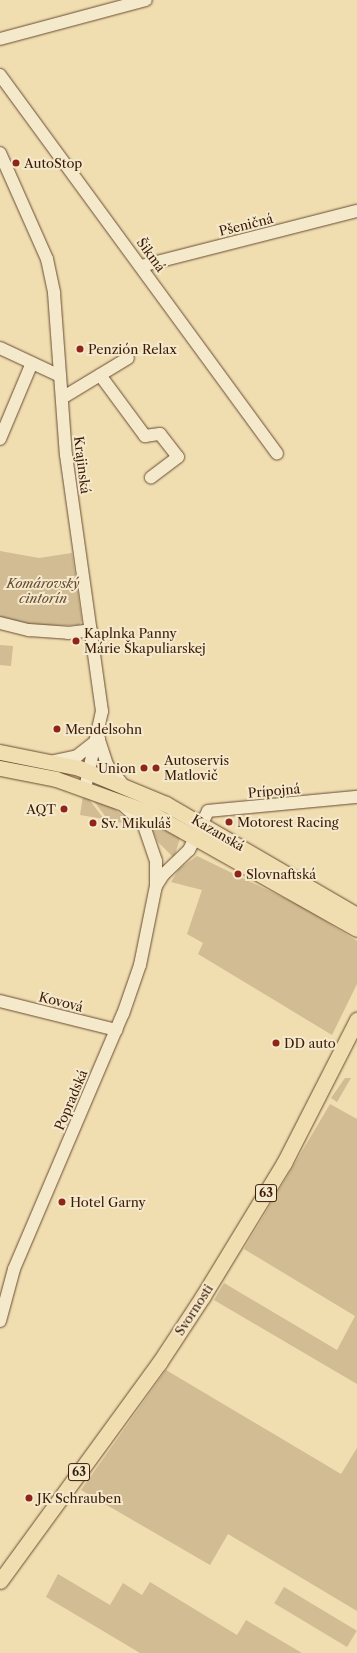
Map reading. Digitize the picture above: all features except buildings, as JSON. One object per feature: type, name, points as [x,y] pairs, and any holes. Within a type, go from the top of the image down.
[{"type":"main road","name":"Kazanská","points":[[0,752],[54,761],[90,772],[123,785],[203,823],[357,915]]},
{"type":"main road","name":"Kazanská","points":[[0,768],[85,788],[118,800],[196,837],[357,929]]},
{"type":"main road","name":"Svornosti","points":[[0,1580],[159,1364],[204,1296],[284,1163],[357,1020]]},
{"type":"street","points":[[0,39],[146,0]]},
{"type":"street","name":"Šikmá","points":[[0,75],[278,452]]},
{"type":"street","name":"Krajinská","points":[[0,153],[47,259],[54,292],[66,455],[102,711],[98,739],[85,788]]},
{"type":"street","name":"Pšeničná","points":[[141,266],[357,211]]},
{"type":"street","points":[[0,348],[60,376]]},
{"type":"street","points":[[62,398],[128,358]]},
{"type":"street","points":[[0,439],[32,363]]},
{"type":"street","points":[[100,375],[145,436],[160,434],[178,457],[151,476]]},
{"type":"street","points":[[0,623],[29,630],[68,633],[91,630]]},
{"type":"street","points":[[54,761],[77,756],[98,739],[107,765],[123,785]]},
{"type":"street","name":"Prípojná","points":[[203,823],[208,811],[357,797]]},
{"type":"street","name":"Popradská","points":[[0,1320],[14,1269],[116,1030],[140,965],[156,886],[156,861],[151,838],[143,823],[118,800]]},
{"type":"street","name":"Popradská","points":[[156,886],[196,837],[203,823]]},
{"type":"street","name":"Kovová","points":[[0,1001],[116,1030]]},
{"type":"green space","name":"Komárovský cintorín","points":[[0,551],[39,558],[72,553],[82,621],[79,625],[34,626],[0,617]]},
{"type":"green space","points":[[0,645],[13,646],[11,666],[0,665]]},
{"type":"green space","points":[[83,796],[88,798],[104,819],[80,815]]},
{"type":"green space","points":[[93,800],[114,808],[132,825],[108,820]]},
{"type":"green space","points":[[149,823],[180,838],[174,858],[158,842]]},
{"type":"green space","points":[[197,856],[303,907],[357,941],[357,984],[332,1035],[198,954],[203,943],[187,934],[202,890],[171,882],[179,869]]},
{"type":"green space","points":[[345,1078],[351,1078],[337,1102],[331,1098]]},
{"type":"green space","points":[[330,1104],[357,1119],[357,1384],[214,1300],[224,1283],[337,1350],[355,1316],[244,1249]]},
{"type":"green space","points":[[166,1370],[341,1474],[357,1448],[357,1611],[228,1534],[210,1565],[81,1490]]},
{"type":"green space","points":[[58,1574],[110,1605],[123,1583],[142,1595],[150,1582],[237,1635],[246,1620],[302,1653],[140,1653],[46,1597]]},
{"type":"green space","points":[[284,1587],[357,1631],[347,1647],[274,1603]]},
{"type":"place","name":"AutoStop","points":[[16,163]]},
{"type":"place","name":"Penzión Relax","points":[[80,349]]},
{"type":"place","name":"Kaplnka Panny Márie Škapuliarskej","points":[[76,641]]},
{"type":"place","name":"Mendelsohn","points":[[57,729]]},
{"type":"place","name":"Union","points":[[144,768]]},
{"type":"place","name":"Autoservis Matlovič","points":[[156,768]]},
{"type":"place","name":"AQT","points":[[64,809]]},
{"type":"place","name":"Motorest Racing","points":[[229,822]]},
{"type":"place","name":"Sv. Mikuláš","points":[[93,823]]},
{"type":"place","name":"Slovnaftská","points":[[238,874]]},
{"type":"place","name":"DD auto","points":[[276,1043]]},
{"type":"place","name":"Hotel Garny","points":[[62,1202]]},
{"type":"place","name":"JK Schrauben","points":[[29,1498]]}]
